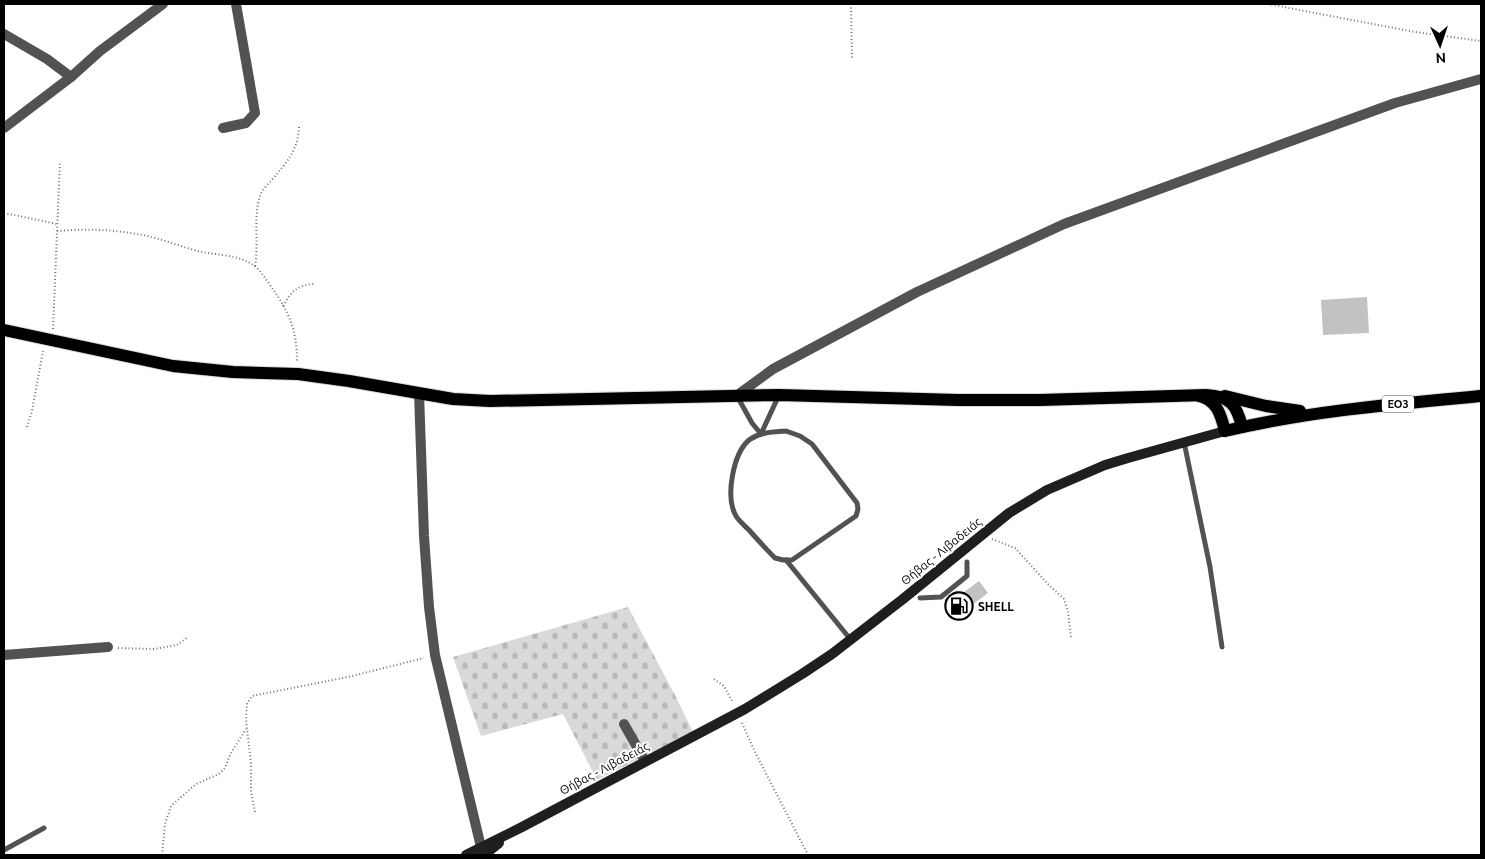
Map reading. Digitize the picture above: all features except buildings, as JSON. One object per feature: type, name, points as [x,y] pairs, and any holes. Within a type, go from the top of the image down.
[{"type":"main road","points":[[4,330],[173,366],[233,372],[298,374],[453,399],[490,401],[779,395],[1022,400],[1214,395],[1239,398],[1282,409],[1325,412]]},
{"type":"main road","points":[[1214,395],[1227,399],[1234,405],[1242,427]]},
{"type":"main road","points":[[1197,396],[1205,397],[1217,407],[1221,414],[1225,431]]},
{"type":"main road","name":"Θήβας - Λιβαδειάς","points":[[483,851],[522,827],[737,713],[802,674],[850,640],[1009,513],[1047,490],[1105,465],[1242,427],[1325,412],[1481,396]]},
{"type":"main road","points":[[466,855],[483,851]]},
{"type":"street","points":[[4,128],[71,77],[100,51],[164,4]]},
{"type":"street","points":[[223,128],[246,123],[255,113],[236,4]]},
{"type":"street","points":[[4,34],[47,59],[71,77]]},
{"type":"street","points":[[736,396],[773,369],[917,292],[1064,224],[1395,103],[1481,79]]},
{"type":"street","points":[[420,393],[429,607],[436,655],[483,851]]},
{"type":"street","points":[[4,655],[108,647]]},
{"type":"street","points":[[624,724],[645,762]]},
{"type":"lane","points":[[761,434],[779,395]]},
{"type":"lane","points":[[736,396],[761,434]]},
{"type":"lane","points":[[786,432],[800,436],[812,444],[857,503],[856,516],[792,560],[786,560],[775,558],[736,516],[731,504],[732,473],[739,454],[749,441],[761,434],[786,432]]},
{"type":"lane","points":[[1184,442],[1210,567],[1222,647]]},
{"type":"lane","points":[[786,560],[850,640]]},
{"type":"lane","points":[[920,598],[941,598],[967,576],[967,562]]},
{"type":"lane","points":[[4,850],[44,828]]},
{"type":"path","points":[[851,4],[852,60]]},
{"type":"path","points":[[1268,4],[1415,32],[1481,41]]},
{"type":"path","points":[[255,266],[258,203],[261,194],[288,161],[297,146],[299,127]]},
{"type":"path","points":[[27,427],[49,340],[60,161]]},
{"type":"path","points":[[4,212],[57,224]]},
{"type":"path","points":[[57,230],[94,229],[137,234],[200,252],[248,261],[261,272],[290,317],[297,346],[298,374]]},
{"type":"path","points":[[283,306],[296,289],[305,285],[316,284]]},
{"type":"path","points":[[981,536],[1015,548],[1048,584],[1060,594],[1064,599],[1068,612],[1072,638]]},
{"type":"path","points":[[108,647],[154,649],[177,645],[188,637]]},
{"type":"path","points":[[255,812],[251,792],[251,763],[246,729],[247,704],[252,696],[348,677],[436,655]]},
{"type":"path","points":[[714,680],[724,686],[729,694],[755,752],[808,855]]},
{"type":"path","points":[[162,855],[165,824],[170,806],[196,784],[219,774],[225,768],[230,755],[246,729]]},
{"type":"green space","points":[[628,607],[693,732],[597,780],[563,714],[481,736],[453,657]]},
{"type":"place","name":"SHELL","points":[[959,606]]}]
